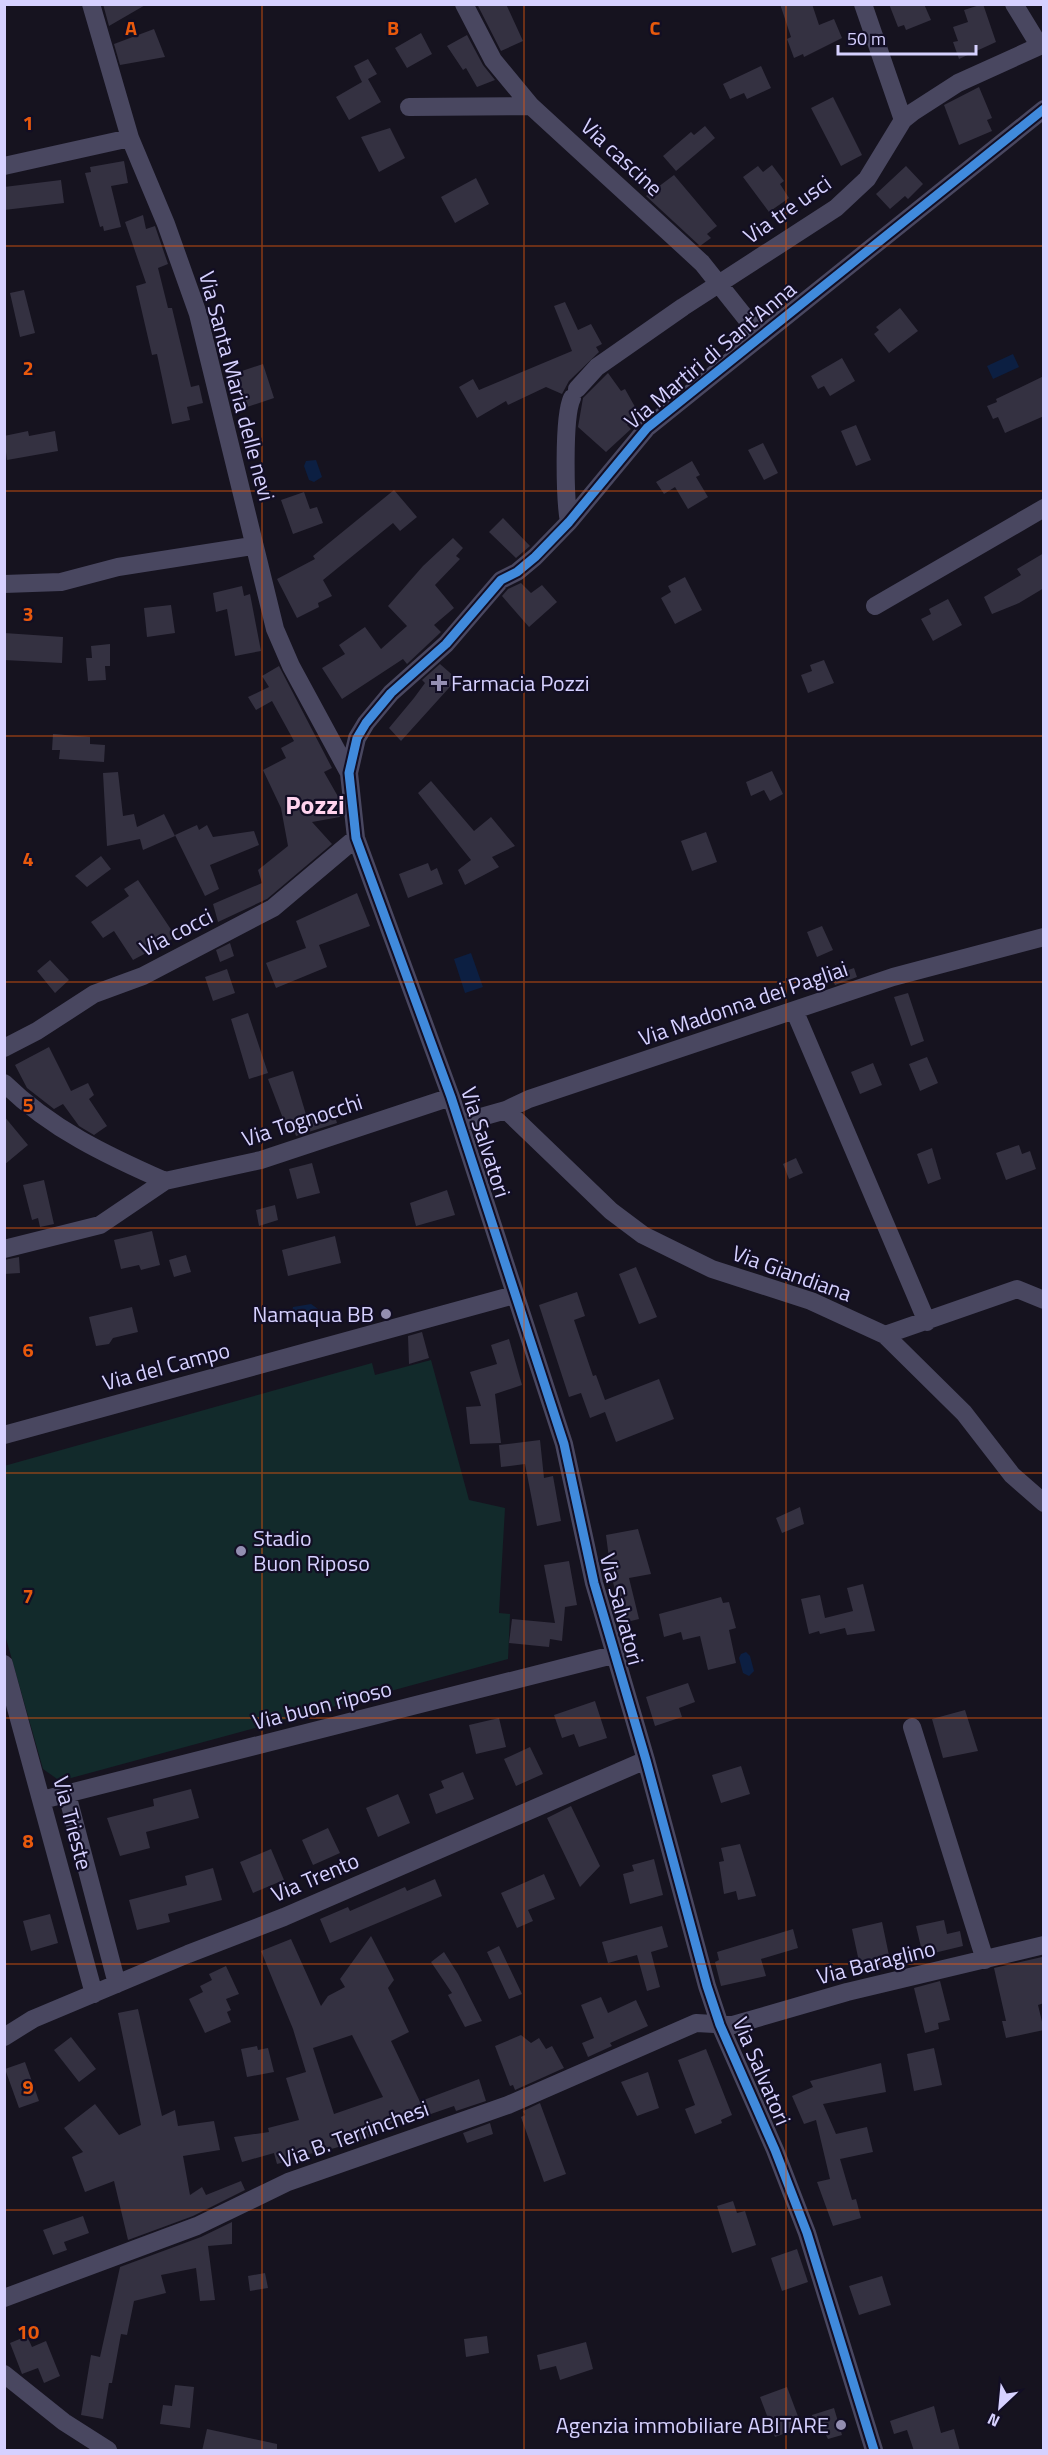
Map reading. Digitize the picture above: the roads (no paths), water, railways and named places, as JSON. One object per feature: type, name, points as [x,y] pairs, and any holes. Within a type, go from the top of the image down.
[{"type":"street","name":"Via Santa Maria delle nevi","points":[[91,4],[130,138],[166,224],[198,314],[252,546],[274,628],[291,666],[350,773]]},
{"type":"street","name":"Via cascine","points":[[464,4],[493,60],[531,106],[702,263],[760,336]]},
{"type":"street","points":[[864,4],[903,120]]},
{"type":"street","points":[[1014,4],[1041,44]]},
{"type":"street","name":"Via tre usci","points":[[569,522],[568,416],[574,394],[597,367],[836,208],[867,179],[903,120],[958,83],[1041,44]]},
{"type":"street","points":[[409,107],[531,106]]},
{"type":"street","name":"Via Martiri di Sant'Anna","points":[[350,773],[357,738],[384,701],[446,644],[501,580],[517,572],[535,557],[569,522],[647,428],[1044,109]]},
{"type":"street","points":[[4,166],[130,138]]},
{"type":"street","points":[[875,606],[1044,508]]},
{"type":"street","points":[[4,584],[61,582],[118,567],[252,546]]},
{"type":"street","name":"Via Salvatori","points":[[350,773],[356,838],[460,1123],[564,1444],[594,1583],[646,1760],[706,1986],[720,2025],[807,2233],[874,2451]]},
{"type":"street","name":"Via cocci","points":[[4,1048],[37,1032],[94,994],[142,976],[273,908],[356,838]]},
{"type":"street","name":"Via Madonna dei Pagliai","points":[[460,1123],[506,1110],[540,1096],[893,978],[1044,937]]},
{"type":"street","points":[[795,1012],[927,1322]]},
{"type":"street","points":[[4,1083],[68,1134],[101,1153],[165,1180]]},
{"type":"street","name":"Via Tognocchi","points":[[4,1250],[100,1225],[165,1180],[261,1160],[451,1097]]},
{"type":"street","name":"Via Giandiana","points":[[506,1110],[611,1211],[643,1235],[712,1269],[811,1301],[885,1335],[964,1413],[1012,1475],[1044,1503]]},
{"type":"street","points":[[885,1335],[1017,1289],[1044,1300]]},
{"type":"street","name":"Via del Campo","points":[[4,1435],[514,1295]]},
{"type":"street","name":"Via buon riposo","points":[[42,1800],[614,1655]]},
{"type":"street","name":"Via Trieste","points":[[4,1664],[94,1994]]},
{"type":"street","points":[[912,1727],[985,1960]]},
{"type":"street","name":"Via Trento","points":[[4,2037],[33,2019],[284,1917],[646,1760]]},
{"type":"street","name":"Via Trieste","points":[[66,1794],[117,1984]]},
{"type":"street","name":"Via Baraglino","points":[[720,2025],[733,2025],[847,1992],[1044,1945]]},
{"type":"street","name":"Via B. Terrinchesi","points":[[4,2298],[197,2226],[288,2182],[561,2084],[625,2052],[696,2023],[720,2025]]},
{"type":"street","points":[[4,2374],[64,2422],[108,2451]]},
{"type":"water","points":[[1013,354],[1019,367],[993,379],[987,366]]},
{"type":"water","points":[[316,460],[322,477],[314,482],[309,480],[304,466],[306,461]]},
{"type":"water","points":[[471,953],[483,987],[465,993],[454,959]]},
{"type":"water","points":[[311,1304],[318,1309],[316,1317],[296,1322],[290,1320],[293,1307]]},
{"type":"water","points":[[746,1652],[750,1656],[754,1671],[749,1676],[743,1673],[739,1658]]},
{"type":"place","name":"Farmacia Pozzi","points":[[439,683]]},
{"type":"place","name":"Namaqua BB","points":[[386,1314]]},
{"type":"place","name":"Stadio Buon Riposo","points":[[241,1551]]},
{"type":"place","name":"Agenzia immobiliare ABITARE","points":[[841,2425]]},
{"type":"district","name":"Pozzi","points":[[315,804]]}]
